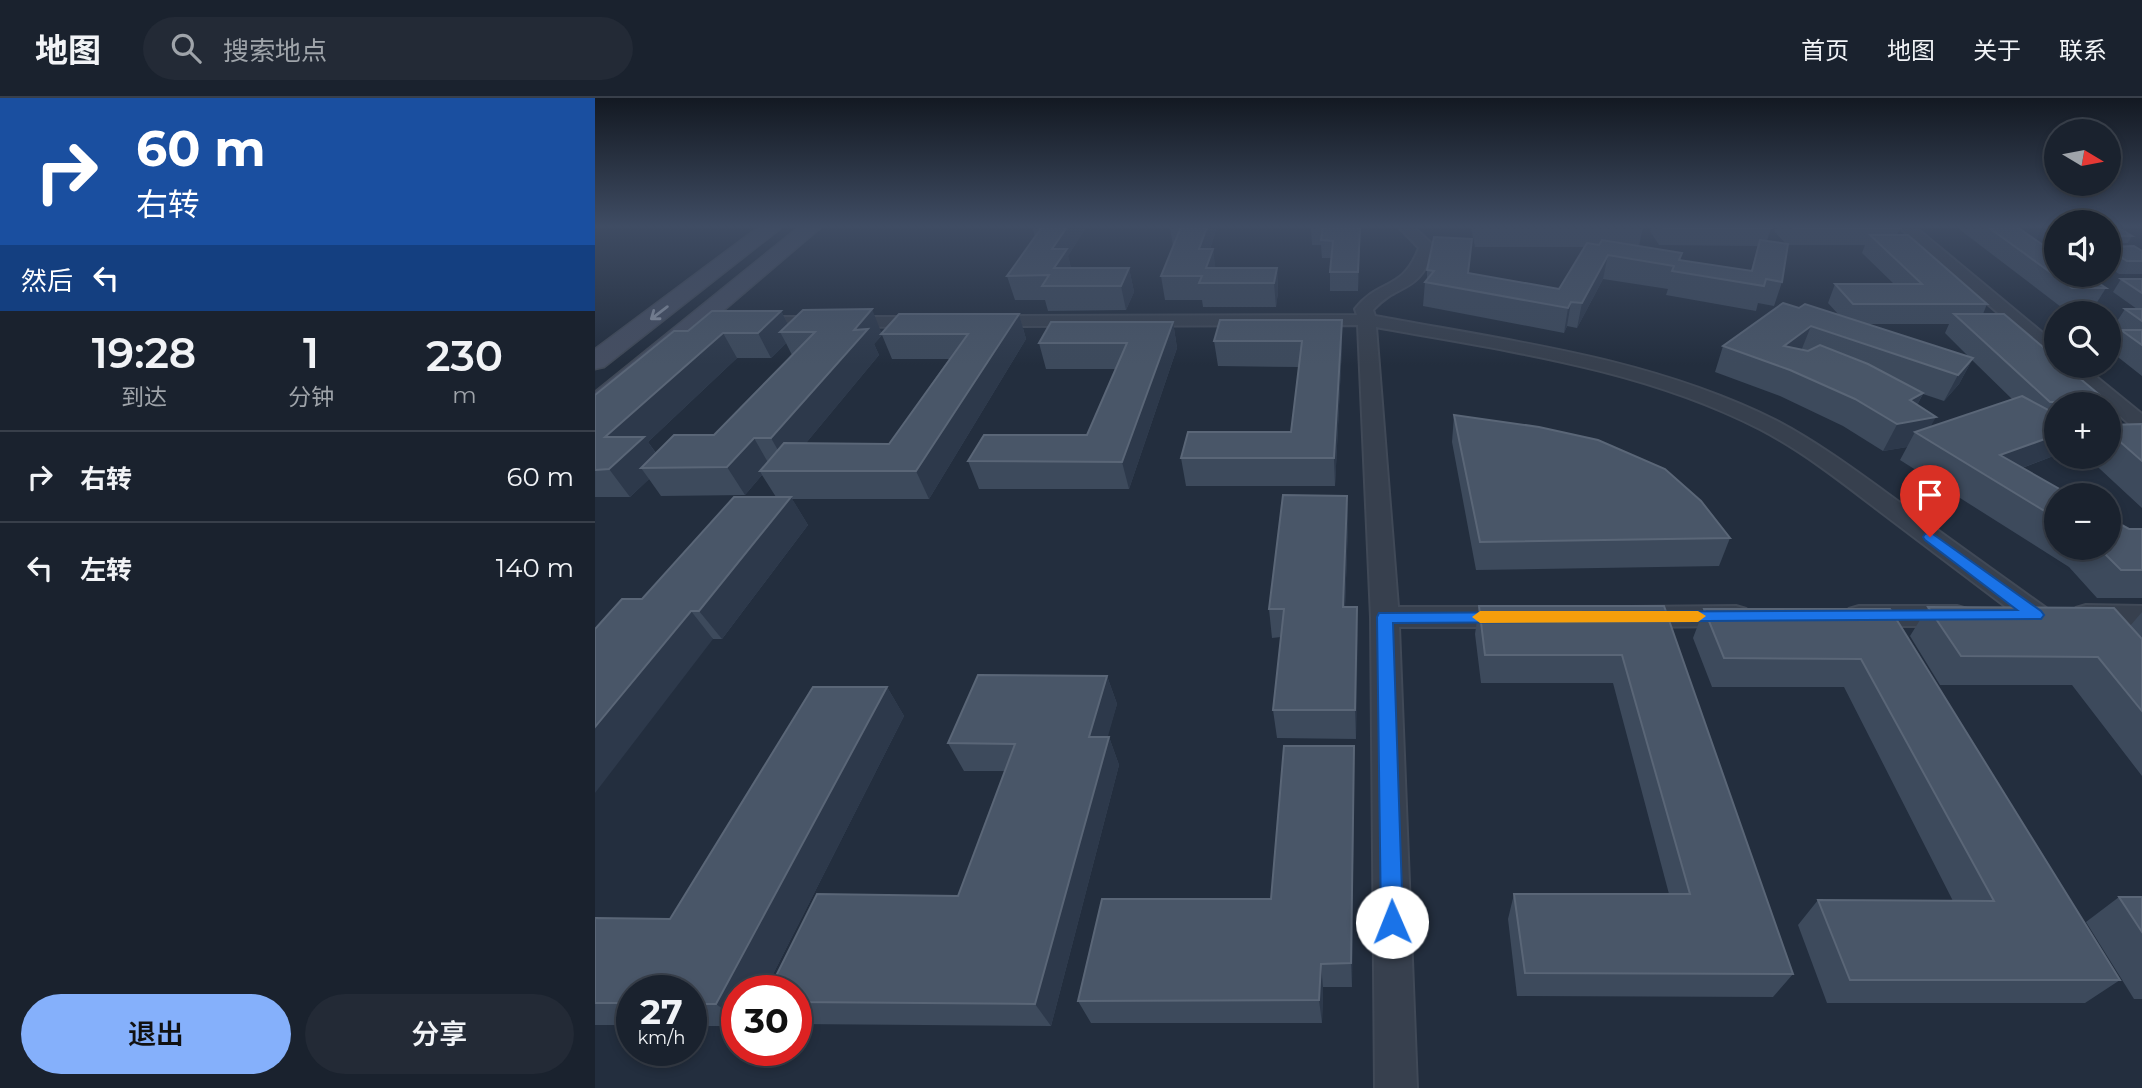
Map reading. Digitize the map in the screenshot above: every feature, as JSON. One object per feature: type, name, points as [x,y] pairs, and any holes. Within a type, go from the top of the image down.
[{"type":"main road","points":[[595,361],[605,346],[707,273]]},
{"type":"main road","points":[[595,406],[756,273]]},
{"type":"street","points":[[1396,1088],[1385,617],[1367,320],[1364,309],[1371,299],[1406,283],[1416,273]]},
{"type":"street","points":[[1961,273],[2044,343]]},
{"type":"street","points":[[696,323],[1367,320],[1564,357],[1638,375],[1719,403],[1768,425],[1825,459],[2036,615]]},
{"type":"street","points":[[2086,378],[2142,425]]},
{"type":"street","points":[[1828,616],[2142,615]]},
{"type":"street","points":[[1606,617],[1759,616]]},
{"type":"street","points":[[1385,617],[1537,617]]},
{"type":"building","points":[[1009,273],[1127,273],[1121,286],[1042,286],[1049,275],[1007,276]]},
{"type":"building","points":[[1162,273],[1276,273],[1274,283],[1199,283],[1202,276],[1161,276]]},
{"type":"building","points":[[1432,273],[1469,273],[1559,289],[1569,273],[1598,273],[1582,303],[1571,302],[1568,308],[1425,282]]},
{"type":"building","points":[[1685,273],[1783,273],[1782,282],[1766,279],[1764,286]]},
{"type":"building","points":[[1911,273],[1952,273],[1987,304],[1853,304],[1835,284],[1922,284]]},
{"type":"building","points":[[2121,279],[2142,279],[2142,293]]},
{"type":"building","points":[[2071,287],[2104,287],[2072,288]]},
{"type":"building","points":[[1783,303],[1799,308],[1805,304],[1973,358],[1958,375],[1811,326],[1784,346],[1808,351],[1820,345],[1868,364],[1923,393],[1910,400],[1936,417],[1897,424],[1855,399],[1790,370],[1723,346]]},
{"type":"building","points":[[872,309],[854,330],[868,329],[771,438],[754,438],[727,467],[641,468],[674,435],[714,435],[815,332],[780,332],[803,310]]},
{"type":"building","points":[[2125,309],[2142,309],[2142,321]]},
{"type":"building","points":[[712,311],[781,311],[758,333],[723,333],[605,437],[644,437],[609,469],[595,470],[595,395],[674,331],[688,331]]},
{"type":"building","points":[[899,314],[1019,314],[916,471],[760,471],[784,443],[889,444],[968,334],[881,334]]},
{"type":"building","points":[[1954,314],[2004,314],[2044,348],[2044,378],[2079,378],[2096,392],[2044,392],[2044,396]]},
{"type":"building","points":[[1220,320],[1342,320],[1334,458],[1181,458],[1188,432],[1291,432],[1302,341],[1214,341]]},
{"type":"building","points":[[1051,322],[1173,322],[1122,462],[968,461],[984,435],[1087,435],[1127,343],[1039,343]]},
{"type":"building","points":[[2121,330],[2142,330],[2142,345]]},
{"type":"building","points":[[2022,396],[2044,408],[2044,439],[2000,455],[2049,483],[2044,483],[2044,511],[1915,432]]},
{"type":"building","points":[[1454,415],[1539,427],[1598,440],[1665,469],[1701,501],[1730,538],[1480,542]]},
{"type":"building","points":[[2142,424],[2142,461],[2121,443],[2121,425]]},
{"type":"building","points":[[1283,495],[1347,496],[1343,607],[1357,607],[1355,710],[1273,710],[1284,609],[1269,609]]},
{"type":"building","points":[[734,497],[791,497],[699,611],[691,611],[595,727],[595,629],[622,599],[642,599]]},
{"type":"building","points":[[2121,525],[2129,529],[2142,529],[2142,570],[2121,570],[2111,560],[2121,560]]},
{"type":"building","points":[[1479,606],[1664,606],[1793,974],[1525,973],[1514,894],[1690,894],[1622,655],[1485,655]]},
{"type":"building","points":[[1928,607],[2114,608],[2142,639],[2142,711],[2098,657],[1961,656]]},
{"type":"building","points":[[1704,609],[1890,609],[2120,980],[1850,980],[1818,900],[1994,901],[1861,659],[1724,658]]},
{"type":"building","points":[[978,675],[1107,676],[1089,737],[1109,737],[1035,1004],[812,1002],[812,975],[776,975],[817,894],[958,896],[1015,744],[948,743]]},
{"type":"building","points":[[813,687],[887,687],[732,975],[721,975],[721,995],[716,1004],[707,1004],[707,975],[616,975],[616,1003],[595,1003],[595,918],[670,919]]},
{"type":"building","points":[[1284,746],[1354,746],[1351,963],[1321,964],[1319,1000],[1078,1001],[1102,899],[1271,899]]},
{"type":"building","points":[[2119,897],[2142,897],[2142,932]]},
{"type":"slow traffic","points":[[1480,617],[1698,616]]},
{"type":"route","points":[[1392,922],[1385,617],[2036,615],[1930,537]]}]
